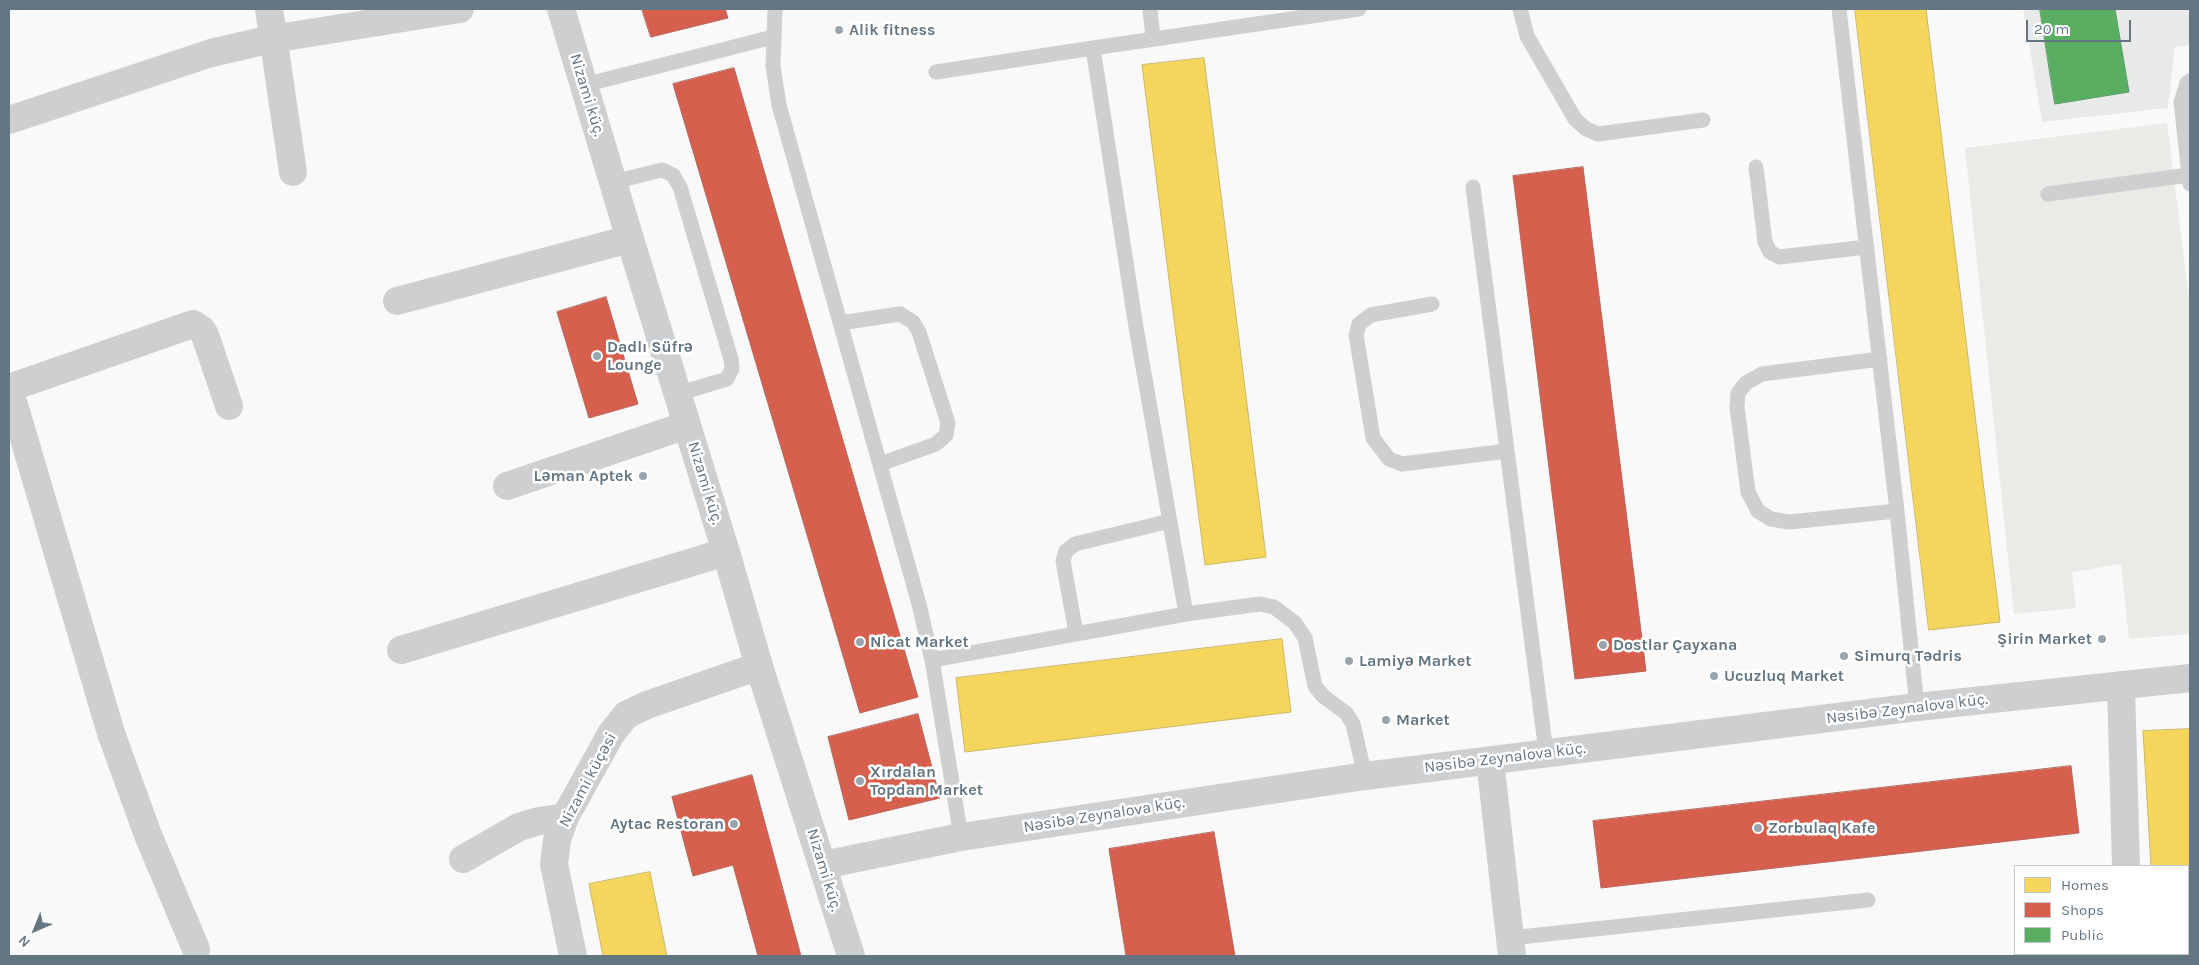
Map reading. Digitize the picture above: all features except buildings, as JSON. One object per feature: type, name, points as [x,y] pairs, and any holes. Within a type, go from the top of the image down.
[{"type":"street","points":[[269,9],[293,172]]},
{"type":"street","points":[[9,120],[211,53],[272,39],[460,9]]},
{"type":"street","name":"Nizami küç.","points":[[561,9],[759,666],[851,956]]},
{"type":"street","points":[[397,301],[630,239]]},
{"type":"street","points":[[196,949],[148,835],[111,733],[9,388],[194,324],[205,335],[229,406]]},
{"type":"street","points":[[507,486],[687,426]]},
{"type":"street","points":[[401,650],[726,552]]},
{"type":"street","name":"Nizami küçəsi","points":[[573,956],[554,864],[557,840],[565,817],[611,734],[626,715],[647,705],[759,666]]},
{"type":"street","name":"Nəsibə Zeynalova küç.","points":[[823,865],[961,836],[1365,776],[1917,707],[2190,678]]},
{"type":"street","points":[[2121,685],[2126,865]]},
{"type":"street","points":[[1490,760],[1511,947]]},
{"type":"street","points":[[463,859],[519,827],[539,821],[565,817]]},
{"type":"lane","points":[[775,9],[773,66],[779,105],[919,604],[932,660],[961,836]]},
{"type":"lane","points":[[1150,9],[1153,38]]},
{"type":"lane","points":[[936,72],[1153,38],[1359,9]]},
{"type":"lane","points":[[1520,9],[1527,36],[1575,119],[1586,129],[1598,134],[1703,120]]},
{"type":"lane","points":[[1839,9],[1897,511],[1917,707]]},
{"type":"lane","points":[[584,85],[773,38]]},
{"type":"lane","points":[[1093,48],[1136,327],[1186,614]]},
{"type":"lane","points":[[2048,194],[2190,181],[2182,102],[2187,84],[2190,81]]},
{"type":"lane","points":[[1756,167],[1765,242],[1770,252],[1779,257],[1867,246]]},
{"type":"lane","points":[[613,182],[662,170],[674,175],[680,187],[731,359],[732,369],[727,379],[677,394]]},
{"type":"lane","points":[[1474,187],[1546,752]]},
{"type":"lane","points":[[1432,304],[1371,315],[1359,324],[1356,335],[1373,438],[1389,459],[1402,464],[1507,451]]},
{"type":"lane","points":[[840,323],[900,314],[913,322],[919,332],[948,423],[946,435],[936,444],[880,464]]},
{"type":"lane","points":[[1880,359],[1762,374],[1746,383],[1738,393],[1736,407],[1748,492],[1758,511],[1771,519],[1789,522],[1897,511]]},
{"type":"lane","points":[[1076,633],[1063,561],[1066,552],[1076,544],[1170,521]]},
{"type":"lane","points":[[932,660],[1186,614],[1260,604],[1274,607],[1295,623],[1305,638],[1316,686],[1323,696],[1346,713],[1353,724],[1365,776]]},
{"type":"lane","points":[[1511,947],[1868,900]]},
{"type":"shaded area","points":[[2023,9],[2190,9],[2190,45],[2175,47],[2168,108],[2042,122]]},
{"type":"shaded area","points":[[2167,123],[2190,307],[2190,634],[2129,639],[2121,564],[2072,572],[2076,608],[2014,614],[1965,148]]},
{"type":"place","name":"Alik fitness","points":[[839,30]]},
{"type":"place","name":"Dadlı Süfrə Lounge","points":[[597,356]]},
{"type":"place","name":"Ləman Aptek","points":[[643,476]]},
{"type":"place","name":"Şirin Market","points":[[2102,639]]},
{"type":"place","name":"Nicat Market","points":[[860,642]]},
{"type":"place","name":"Dostlar Çayxana","points":[[1603,645]]},
{"type":"place","name":"Simurq Tədris","points":[[1844,656]]},
{"type":"place","name":"Lamiyə Market","points":[[1349,661]]},
{"type":"place","name":"Ucuzluq Market","points":[[1714,676]]},
{"type":"place","name":"Market","points":[[1386,720]]},
{"type":"place","name":"Xırdalan Topdan Market","points":[[860,781]]},
{"type":"place","name":"Aytac Restoran","points":[[734,824]]},
{"type":"place","name":"Zorbulaq Kafe","points":[[1758,828]]}]
